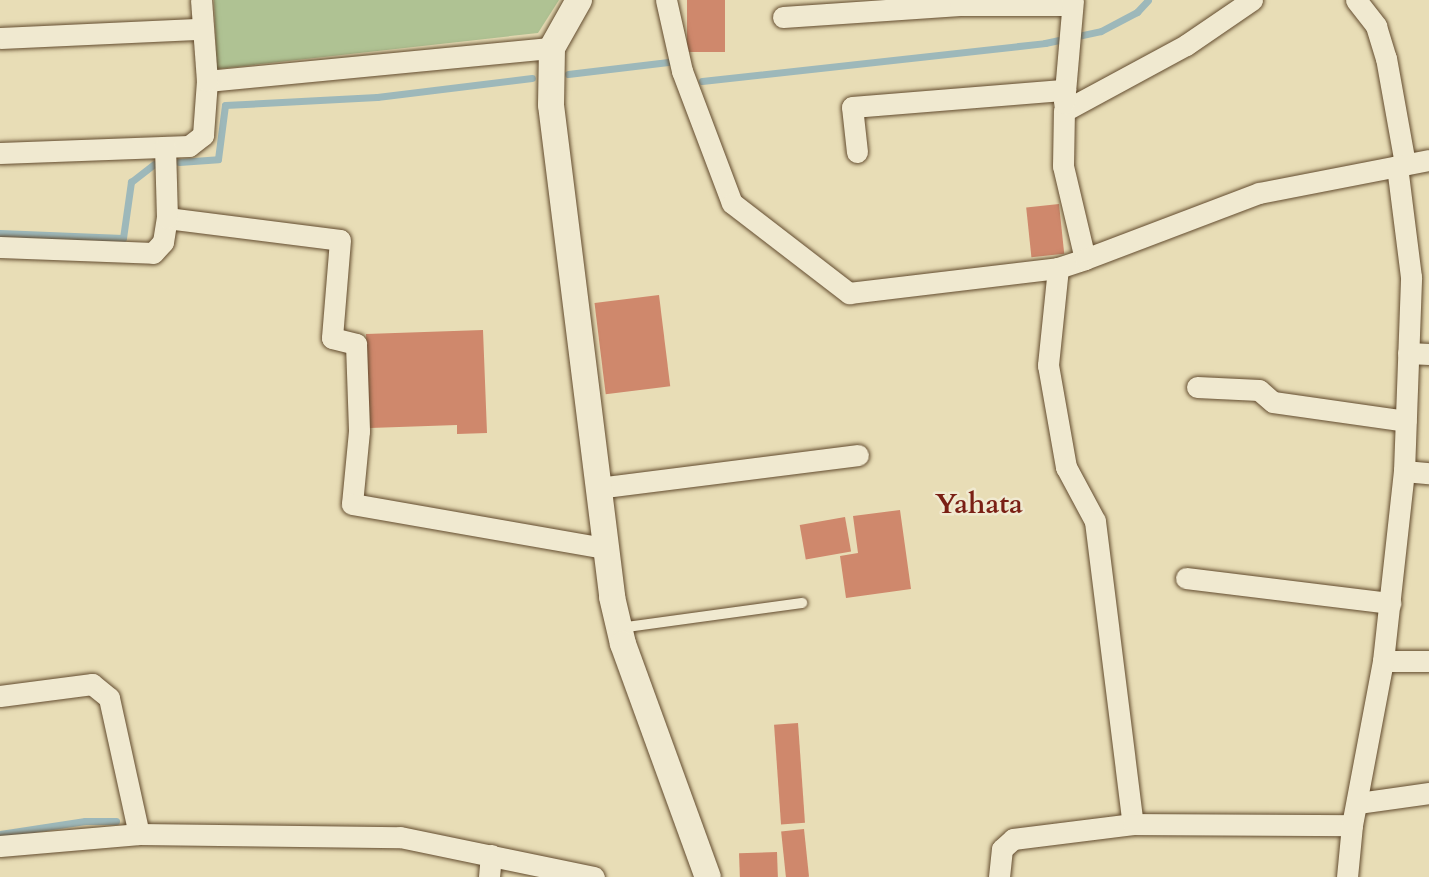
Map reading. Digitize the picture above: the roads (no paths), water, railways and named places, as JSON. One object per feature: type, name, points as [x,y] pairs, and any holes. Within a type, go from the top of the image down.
[{"type":"street","points":[[0,153],[189,146],[203,135],[207,81],[201,0]]},
{"type":"street","points":[[579,0],[552,48],[551,105],[605,548],[619,628],[708,877]]},
{"type":"street","points":[[666,0],[682,71],[732,203],[849,293],[1058,268],[1259,193],[1429,160]]},
{"type":"street","points":[[1064,111],[1186,45],[1252,0]]},
{"type":"street","points":[[1348,877],[1352,825],[1359,803],[1383,661],[1404,471],[1406,421],[1418,354],[1401,165],[1386,58],[1376,26],[1356,0]]},
{"type":"street","points":[[783,17],[960,5],[1072,3],[1065,90],[1063,166],[1085,259]]},
{"type":"street","points":[[0,38],[202,29]]},
{"type":"street","points":[[207,81],[552,48]]},
{"type":"street","points":[[857,152],[852,107],[1065,90]]},
{"type":"street","points":[[0,247],[153,253],[163,242],[167,218],[165,147]]},
{"type":"street","points":[[167,218],[340,240],[332,338],[356,344],[359,431],[352,504],[605,548]]},
{"type":"street","points":[[1058,268],[1048,365],[1066,467],[1095,521],[1133,824]]},
{"type":"street","points":[[1197,387],[1259,390],[1273,402],[1406,421]]},
{"type":"street","points":[[597,488],[858,455]]},
{"type":"street","points":[[1404,471],[1429,473]]},
{"type":"street","points":[[1186,578],[1390,603]]},
{"type":"street","points":[[1383,661],[1429,661]]},
{"type":"street","points":[[0,696],[93,684],[109,698],[139,834]]},
{"type":"street","points":[[1359,803],[1429,793]]},
{"type":"street","points":[[999,877],[1002,849],[1013,839],[1133,824],[1352,825]]},
{"type":"street","points":[[0,845],[139,834],[400,837],[594,877]]},
{"type":"street","points":[[489,877],[491,855]]},
{"type":"lane","points":[[619,628],[802,603]]},
{"type":"waterway","points":[[702,81],[1045,43],[1101,31],[1137,12],[1148,0]]},
{"type":"waterway","points":[[568,74],[668,62]]},
{"type":"waterway","points":[[179,162],[218,159],[225,105],[377,97],[532,78]]},
{"type":"waterway","points":[[0,233],[123,238],[131,182],[154,164]]},
{"type":"waterway","points":[[0,834],[85,821],[116,821]]},
{"type":"district","name":"Yahata","points":[[979,504]]}]
